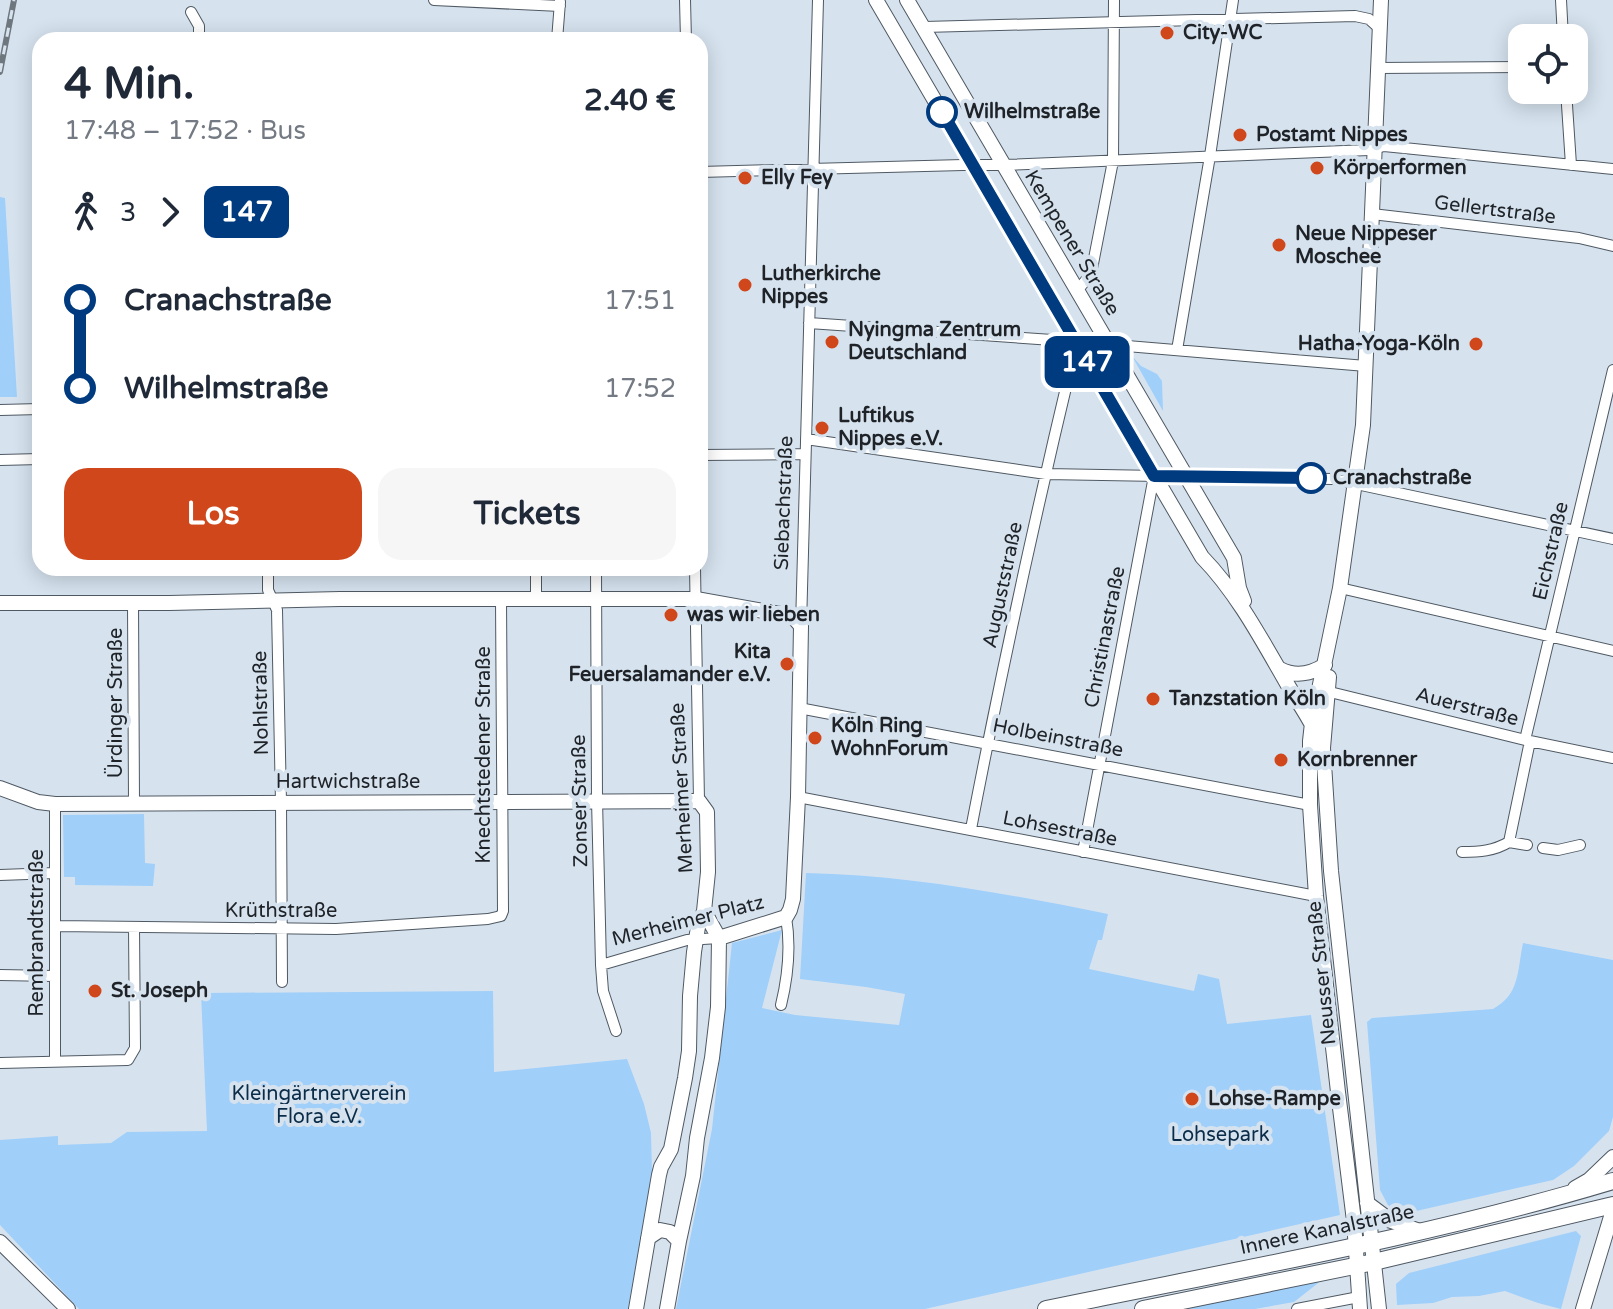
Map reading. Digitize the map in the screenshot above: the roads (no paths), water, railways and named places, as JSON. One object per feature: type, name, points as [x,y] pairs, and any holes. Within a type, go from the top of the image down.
[{"type":"main road","name":"Kempener Straße","points":[[876,0],[1202,557],[1219,574],[1252,624],[1312,723],[1323,748]]},
{"type":"main road","name":"Kempener Straße","points":[[907,0],[1234,558],[1239,588],[1252,624]]},
{"type":"main road","name":"Neusser Straße","points":[[1359,1303],[1356,1265],[1363,1244],[1367,1203],[1334,906],[1323,748],[1325,678],[1363,425],[1381,0]]},
{"type":"main road","points":[[1207,562],[1223,557],[1228,548]]},
{"type":"main road","points":[[0,603],[696,599],[780,614],[794,618],[801,626]]},
{"type":"main road","name":"Siebachstraße","points":[[786,917],[793,899],[801,626]]},
{"type":"main road","name":"Neusser Straße","points":[[1332,632],[1310,741],[1310,805],[1316,896],[1354,1221],[1374,1262],[1379,1309]]},
{"type":"main road","points":[[1280,669],[1286,673],[1302,674],[1315,671],[1325,678]]},
{"type":"main road","name":"Hartwichstraße","points":[[0,788],[38,802],[55,804],[699,801]]},
{"type":"main road","name":"Merheimer Straße","points":[[636,1309],[659,1175],[675,1134],[689,1051],[694,952],[704,911],[708,872],[707,812],[699,801]]},
{"type":"main road","points":[[1316,896],[1334,906]]},
{"type":"main road","points":[[667,1309],[693,1176],[718,1007],[719,938],[704,911]]},
{"type":"main road","name":"Merheimer Platz","points":[[719,938],[786,917]]},
{"type":"main road","points":[[1338,1092],[1355,1092]]},
{"type":"main road","points":[[675,1134],[697,1138]]},
{"type":"main road","points":[[1565,1195],[1589,1180],[1613,1157]]},
{"type":"main road","name":"Innere Kanalstraße","points":[[1046,1309],[1421,1231],[1613,1181]]},
{"type":"main road","points":[[1367,1203],[1391,1221],[1421,1231]]},
{"type":"main road","points":[[1583,1309],[1613,1208]]},
{"type":"main road","name":"Innere Kanalstraße","points":[[1143,1309],[1374,1262],[1613,1208]]},
{"type":"main road","points":[[648,1238],[660,1230],[670,1232],[679,1241]]},
{"type":"main road","points":[[0,1242],[68,1309]]},
{"type":"street","points":[[434,0],[563,2],[558,32]]},
{"type":"street","points":[[685,0],[686,32]]},
{"type":"street","name":"Siebachstraße","points":[[801,626],[818,0]]},
{"type":"street","points":[[1077,289],[1091,274],[1113,161],[1114,0]]},
{"type":"street","points":[[1177,350],[1233,0]]},
{"type":"street","points":[[1561,0],[1562,24]]},
{"type":"street","points":[[191,12],[199,32]]},
{"type":"street","points":[[924,27],[1355,16],[1369,19],[1379,28]]},
{"type":"street","points":[[1378,68],[1508,67]]},
{"type":"street","points":[[1567,104],[1571,165]]},
{"type":"street","points":[[708,172],[1113,161],[1384,146],[1613,169]]},
{"type":"street","name":"Gellertstraße","points":[[1372,214],[1579,238],[1613,246]]},
{"type":"street","points":[[809,323],[1078,347],[1108,344],[1366,366]]},
{"type":"street","name":"Auguststraße","points":[[971,829],[1046,474],[1078,347]]},
{"type":"street","name":"Eichstraße","points":[[1509,842],[1550,636],[1613,370]]},
{"type":"street","points":[[0,410],[32,409]]},
{"type":"street","points":[[806,439],[1046,474],[1333,479],[1613,539]]},
{"type":"street","points":[[708,455],[805,454]]},
{"type":"street","points":[[0,460],[32,459]]},
{"type":"street","name":"Christinastraße","points":[[1083,852],[1154,476]]},
{"type":"street","name":"Nohlstraße","points":[[268,576],[268,590],[277,610],[282,982]]},
{"type":"street","points":[[536,576],[536,598]]},
{"type":"street","name":"Zonser Straße","points":[[596,576],[601,965],[603,991],[616,1031]]},
{"type":"street","name":"Merheimer Straße","points":[[695,576],[699,801]]},
{"type":"street","points":[[1340,588],[1613,651]]},
{"type":"street","name":"Knechtstedener Straße","points":[[501,599],[503,911]]},
{"type":"street","name":"Ürdinger Straße","points":[[133,603],[134,802]]},
{"type":"street","name":"Auerstraße","points":[[1325,678],[1528,740],[1613,758]]},
{"type":"street","name":"Holbeinstraße","points":[[799,708],[1310,805]]},
{"type":"street","name":"Lohsestraße","points":[[798,797],[1316,896]]},
{"type":"street","name":"Rembrandtstraße","points":[[55,804],[55,1062]]},
{"type":"street","points":[[1462,852],[1481,852],[1509,842],[1527,845]]},
{"type":"street","points":[[1543,848],[1558,850],[1580,845]]},
{"type":"street","points":[[0,875],[55,873]]},
{"type":"street","name":"Krüthstraße","points":[[55,926],[283,930],[368,928],[497,918],[503,911]]},
{"type":"street","name":"Siebachstraße","points":[[781,1005],[789,950],[786,917]]},
{"type":"street","points":[[0,1063],[128,1060],[135,1048],[134,927]]},
{"type":"street","name":"Merheimer Platz","points":[[601,965],[687,940],[719,938]]},
{"type":"street","points":[[0,975],[54,976]]},
{"type":"street","points":[[1297,1309],[1359,1303]]},
{"type":"railway","points":[[0,72],[14,0]]},
{"type":"place","name":"City-WC","points":[[1167,33]]},
{"type":"place","name":"Wilhelmstraße","points":[[942,112]]},
{"type":"place","name":"Postamt Nippes","points":[[1240,135]]},
{"type":"place","name":"Körperformen","points":[[1317,168]]},
{"type":"place","name":"Elly Fey","points":[[745,178]]},
{"type":"place","name":"Neue Nippeser Moschee","points":[[1279,245]]},
{"type":"place","name":"Lutherkirche Nippes","points":[[745,285]]},
{"type":"place","name":"Nyingma Zentrum Deutschland","points":[[832,342]]},
{"type":"place","name":"Hatha-Yoga-Köln","points":[[1476,344]]},
{"type":"place","name":"Luftikus Nippes e.V.","points":[[822,428]]},
{"type":"place","name":"Cranachstraße","points":[[1311,478]]},
{"type":"place","name":"was wir lieben","points":[[671,615]]},
{"type":"place","name":"Kita Feuersalamander e.V.","points":[[787,664]]},
{"type":"place","name":"Tanzstation Köln","points":[[1153,699]]},
{"type":"place","name":"Köln Ring WohnForum","points":[[815,738]]},
{"type":"place","name":"Kornbrenner","points":[[1281,760]]},
{"type":"place","name":"St. Joseph","points":[[95,991]]},
{"type":"place","name":"Lohse-Rampe","points":[[1192,1099]]},
{"type":"park label","name":"Kleingärtnerverein Flora e.V.","points":[[319,1106]]},
{"type":"park label","name":"Lohsepark","points":[[1220,1135]]}]
